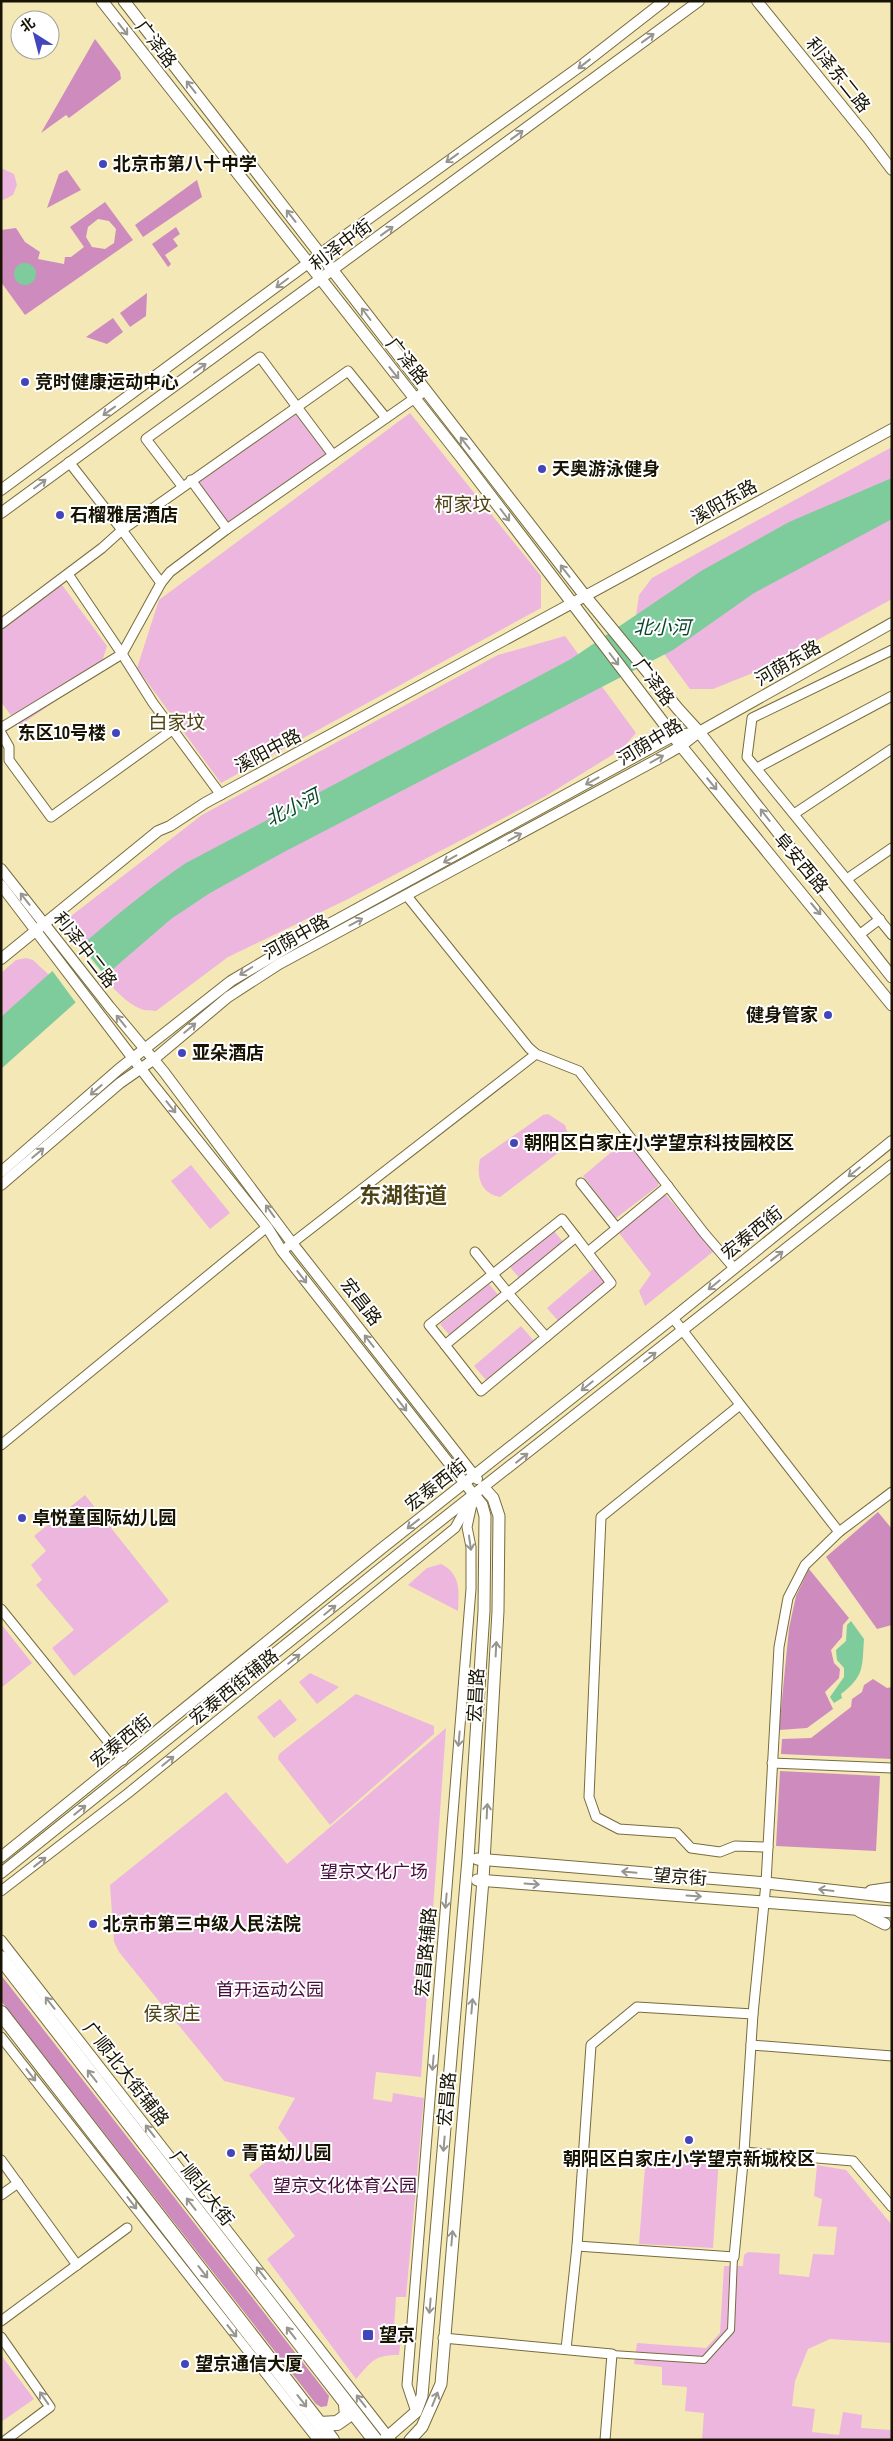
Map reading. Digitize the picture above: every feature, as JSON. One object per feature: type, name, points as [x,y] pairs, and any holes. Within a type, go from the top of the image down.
[{"type":"main road","name":"广泽路","points":[[102,1],[320,280],[415,398],[681,746]]},
{"type":"main road","name":"广泽路","points":[[124,1],[585,596],[699,732]]},
{"type":"main road","name":"阜安西路","points":[[699,732],[892,977]]},
{"type":"main road","name":"阜安西路","points":[[681,746],[892,1005]]},
{"type":"main road","name":"宏昌路","points":[[416,2412],[422,2396],[468,1859],[484,1611],[486,1527],[478,1491]]},
{"type":"main road","name":"宏昌路","points":[[410,2440],[422,2427],[441,2384],[443,2338],[483,1880],[498,1611],[500,1527],[497,1506],[478,1491]]},
{"type":"main road","name":"望京街","points":[[468,1859],[766,1883],[892,1897]]},
{"type":"main road","name":"望京街","points":[[466,1880],[892,1912]]},
{"type":"main road","points":[[856,1893],[892,1888]]},
{"type":"main road","points":[[854,1908],[888,1925]]},
{"type":"main road","name":"广顺北大街","points":[[2,1959],[346,2404],[379,2438]]},
{"type":"main road","points":[[1,2013],[332,2440]]},
{"type":"main road","points":[[320,2424],[337,2423],[347,2416],[346,2404]]},
{"type":"main road","points":[[379,2438],[416,2412]]},
{"type":"street","name":"利泽中街","points":[[1,490],[321,254],[575,71],[664,1]]},
{"type":"street","name":"利泽中街","points":[[1,513],[106,434],[121,426],[699,1]]},
{"type":"street","name":"利泽东二路","points":[[757,1],[892,170]]},
{"type":"street","points":[[182,486],[146,439],[260,357],[333,455]]},
{"type":"street","points":[[1,624],[182,486],[348,371],[386,418]]},
{"type":"street","points":[[1,728],[122,654],[161,584],[170,572],[226,529],[425,391]]},
{"type":"street","name":"溪阳东路","points":[[573,604],[892,429]]},
{"type":"street","points":[[69,462],[161,584]]},
{"type":"street","points":[[191,480],[226,529]]},
{"type":"street","points":[[68,574],[172,730],[221,795]]},
{"type":"street","name":"溪阳中路","points":[[1,959],[158,831],[573,604]]},
{"type":"street","name":"河荫东路","points":[[699,732],[892,622]]},
{"type":"street","points":[[892,650],[752,718],[747,757],[892,935]]},
{"type":"street","points":[[757,768],[892,696]]},
{"type":"street","points":[[1,733],[9,747],[9,760],[52,817],[172,730]]},
{"type":"street","name":"河荫中路","points":[[1,1172],[133,1059],[212,995],[271,956],[673,736],[699,732]]},
{"type":"street","name":"河荫中路","points":[[1,1185],[120,1083],[153,1060],[228,997],[252,981],[308,947],[407,896],[681,746],[699,732]]},
{"type":"street","points":[[794,814],[892,750]]},
{"type":"street","points":[[847,879],[892,848]]},
{"type":"street","name":"利泽中二路","points":[[1,869],[153,1060]]},
{"type":"street","name":"利泽中二路","points":[[1,885],[141,1069]]},
{"type":"street","points":[[407,896],[536,1054],[579,1071],[734,1268]]},
{"type":"street","points":[[859,935],[880,919]]},
{"type":"street","points":[[282,1251],[536,1054]]},
{"type":"street","name":"宏昌路","points":[[153,1060],[245,1178],[292,1243],[474,1476],[478,1491]]},
{"type":"street","name":"宏昌路","points":[[141,1069],[267,1227],[282,1251],[465,1483],[478,1491]]},
{"type":"street","name":"宏泰西街","points":[[1,1857],[892,1141]]},
{"type":"street","name":"宏泰西街","points":[[1,1873],[478,1491],[684,1331],[892,1165]]},
{"type":"street","points":[[581,1183],[616,1227]]},
{"type":"street","points":[[588,1252],[668,1186]]},
{"type":"street","points":[[562,1219],[588,1252],[611,1283],[480,1391],[429,1325],[562,1219]]},
{"type":"street","points":[[1,1445],[267,1227]]},
{"type":"street","points":[[445,1345],[576,1237]]},
{"type":"street","points":[[475,1252],[546,1337]]},
{"type":"street","points":[[674,1318],[840,1532]]},
{"type":"street","points":[[740,1404],[601,1517],[589,1797],[596,1817],[620,1829],[678,1833],[691,1848],[720,1852],[735,1846],[768,1847]]},
{"type":"street","name":"宏泰西街辅路","points":[[1,1891],[134,1788],[455,1528],[478,1491]]},
{"type":"street","name":"宏昌路辅路","points":[[416,2412],[407,2385],[471,1589],[471,1547],[467,1527],[478,1491]]},
{"type":"street","points":[[443,2338],[612,2354],[704,2360],[731,2330],[734,2257],[744,2152],[752,2014],[765,1901],[780,1648],[788,1598],[805,1565],[840,1532],[892,1492]]},
{"type":"street","points":[[1,1609],[123,1760]]},
{"type":"street","points":[[772,1763],[892,1768]]},
{"type":"street","name":"广顺北大街辅路","points":[[1,1940],[379,2438]]},
{"type":"street","points":[[566,2349],[577,2246],[591,2045],[637,2007],[752,2014]]},
{"type":"street","points":[[1,2037],[318,2440]]},
{"type":"street","points":[[751,2045],[892,2056]]},
{"type":"street","points":[[744,2152],[853,2161],[892,2207]]},
{"type":"street","points":[[1,2160],[77,2266]]},
{"type":"street","points":[[1,2195],[18,2183]]},
{"type":"street","points":[[1,2321],[127,2228]]},
{"type":"street","points":[[577,2246],[734,2257]]},
{"type":"street","points":[[1,2337],[50,2408],[6,2440]]},
{"type":"street","points":[[605,2440],[612,2354]]},
{"type":"green space","points":[[1,168],[14,174],[17,185],[13,195],[1,201]]},
{"type":"green space","points":[[296,409],[330,454],[226,526],[195,484]]},
{"type":"green space","points":[[410,413],[541,576],[541,608],[221,783],[137,668],[159,600]]},
{"type":"green space","points":[[892,447],[892,599],[768,667],[713,689],[690,689],[636,616],[639,595],[652,578]]},
{"type":"green space","points":[[62,585],[107,646],[99,671],[19,726],[1,702],[1,630]]},
{"type":"green space","points":[[565,636],[636,733],[622,749],[544,797],[346,900],[228,957],[156,1011],[141,1009],[120,995],[101,974],[68,929],[71,916],[202,815],[498,655]]},
{"type":"green space","points":[[26,958],[33,960],[49,975],[1,1017],[1,973],[16,960]]},
{"type":"green space","points":[[548,1114],[565,1125],[571,1143],[500,1197],[488,1192],[481,1184],[479,1172],[480,1159],[543,1115]]},
{"type":"green space","points":[[628,1138],[659,1179],[658,1186],[616,1218],[583,1176]]},
{"type":"green space","points":[[191,1165],[230,1213],[210,1229],[171,1181]]},
{"type":"green space","points":[[665,1194],[714,1251],[645,1306],[639,1291],[651,1274],[619,1233]]},
{"type":"green space","points":[[554,1231],[564,1243],[520,1279],[510,1267]]},
{"type":"green space","points":[[594,1268],[607,1283],[560,1323],[547,1308]]},
{"type":"green space","points":[[489,1284],[500,1297],[451,1337],[440,1324]]},
{"type":"green space","points":[[521,1326],[534,1341],[487,1381],[474,1366]]},
{"type":"green space","points":[[85,1495],[169,1601],[74,1676],[52,1648],[74,1630],[36,1585],[42,1580],[31,1565],[46,1551],[34,1536]]},
{"type":"green space","points":[[441,1564],[448,1568],[455,1578],[458,1590],[458,1611],[408,1585],[427,1568]]},
{"type":"green space","points":[[1,1624],[32,1663],[1,1688]]},
{"type":"green space","points":[[310,1673],[339,1687],[317,1704],[299,1682]]},
{"type":"green space","points":[[356,1694],[434,1726],[434,1734],[330,1825],[278,1759],[279,1754]]},
{"type":"green space","points":[[280,1699],[297,1720],[274,1738],[257,1717]]},
{"type":"green space","points":[[446,1728],[421,2077],[376,2072],[373,2099],[392,2102],[393,2093],[424,2098],[406,2297],[396,2297],[394,2327],[402,2328],[399,2355],[384,2356],[374,2360],[356,2379],[267,2259],[295,2236],[249,2175],[290,2143],[278,2128],[295,2098],[224,2081],[119,1952],[114,1942],[110,1885],[226,1792],[287,1864]]},
{"type":"green space","points":[[646,2154],[719,2157],[713,2248],[639,2244]]},
{"type":"green space","points":[[817,2165],[846,2170],[892,2225],[892,2343],[830,2339],[808,2349],[795,2381],[792,2406],[815,2409],[812,2432],[839,2435],[843,2412],[862,2415],[861,2428],[892,2430],[892,2440],[702,2440],[704,2413],[685,2411],[687,2387],[662,2385],[662,2367],[634,2364],[637,2343],[706,2348],[720,2333],[724,2266],[743,2266],[744,2255],[748,2252],[780,2254],[779,2274],[809,2277],[813,2254],[834,2255],[837,2227],[818,2226],[822,2199],[814,2196]]},
{"type":"green space","points":[[1,2355],[34,2399],[1,2422]]},
{"type":"shaded area","points":[[95,39],[120,72],[121,79],[69,118],[66,115],[41,133]]},
{"type":"shaded area","points":[[67,170],[81,190],[47,208],[59,174]]},
{"type":"shaded area","points":[[197,180],[202,197],[143,237],[135,225]]},
{"type":"shaded area","points":[[105,202],[133,240],[25,315],[1,282],[1,230],[16,228],[25,242],[40,252],[38,259],[64,264],[65,257],[71,257],[84,247],[70,227]],"holes":[[[98,219],[109,221],[116,229],[114,243],[105,249],[92,247],[86,237],[88,227]]]},
{"type":"shaded area","points":[[176,227],[180,234],[173,239],[178,246],[165,255],[171,264],[168,267],[152,244]]},
{"type":"shaded area","points":[[147,293],[146,316],[130,327],[120,313]]},
{"type":"shaded area","points":[[113,318],[123,332],[107,344],[86,337]]},
{"type":"shaded area","points":[[878,1512],[892,1529],[892,1625],[877,1629],[826,1557]]},
{"type":"shaded area","points":[[809,1569],[849,1618],[843,1625],[842,1637],[831,1650],[834,1663],[840,1669],[839,1678],[825,1692],[833,1709],[807,1728],[779,1730],[789,1628],[796,1596]]},
{"type":"shaded area","points":[[873,1679],[887,1688],[892,1687],[892,1759],[781,1754],[782,1739],[811,1738],[851,1707],[852,1699],[862,1692],[864,1685]]},
{"type":"shaded area","points":[[780,1771],[880,1776],[876,1851],[776,1846]]},
{"type":"shaded area","points":[[1,1975],[329,2396],[327,2406],[321,2407],[316,2404],[1,2001]]},
{"type":"water","points":[[25,263],[33,266],[36,274],[33,282],[25,285],[17,282],[14,274],[17,266]]},
{"type":"water","name":"北小河","points":[[892,478],[892,519],[754,593],[673,650],[284,852],[210,893],[171,919],[1,1069],[1,1017],[115,917],[186,863],[571,659],[701,571],[789,522]]},
{"type":"water","points":[[851,1621],[864,1639],[861,1670],[849,1688],[841,1694],[842,1698],[834,1703],[830,1697],[844,1677],[844,1668],[837,1660],[836,1650],[846,1641],[847,1625]]},
{"type":"pier","points":[[79,943],[106,977],[76,1003],[51,969]]},
{"type":"place","name":"北京市第八十中学","points":[[103,164]]},
{"type":"place","name":"竞时健康运动中心","points":[[25,382]]},
{"type":"place","name":"天奥游泳健身","points":[[542,469]]},
{"type":"place","name":"石榴雅居酒店","points":[[60,515]]},
{"type":"place","name":"东区10号楼","points":[[116,733]]},
{"type":"place","name":"健身管家","points":[[828,1015]]},
{"type":"place","name":"亚朵酒店","points":[[182,1053]]},
{"type":"place","name":"朝阳区白家庄小学望京科技园校区","points":[[514,1143]]},
{"type":"place","name":"卓悦童国际幼儿园","points":[[22,1518]]},
{"type":"place","name":"北京市第三中级人民法院","points":[[93,1924]]},
{"type":"place","name":"朝阳区白家庄小学望京新城校区","points":[[689,2140]]},
{"type":"place","name":"青苗幼儿园","points":[[231,2153]]},
{"type":"place","name":"望京","points":[[368,2335]]},
{"type":"place","name":"望京通信大厦","points":[[185,2364]]},
{"type":"district","name":"柯家坟","points":[[463,504]]},
{"type":"district","name":"白家坟","points":[[177,722]]},
{"type":"district","name":"东湖街道","points":[[403,1195]]},
{"type":"district","name":"侯家庄","points":[[172,2013]]},
{"type":"park label","name":"望京文化广场","points":[[374,1872]]},
{"type":"park label","name":"首开运动公园","points":[[270,1990]]},
{"type":"park label","name":"望京文化体育公园","points":[[345,2186]]}]
